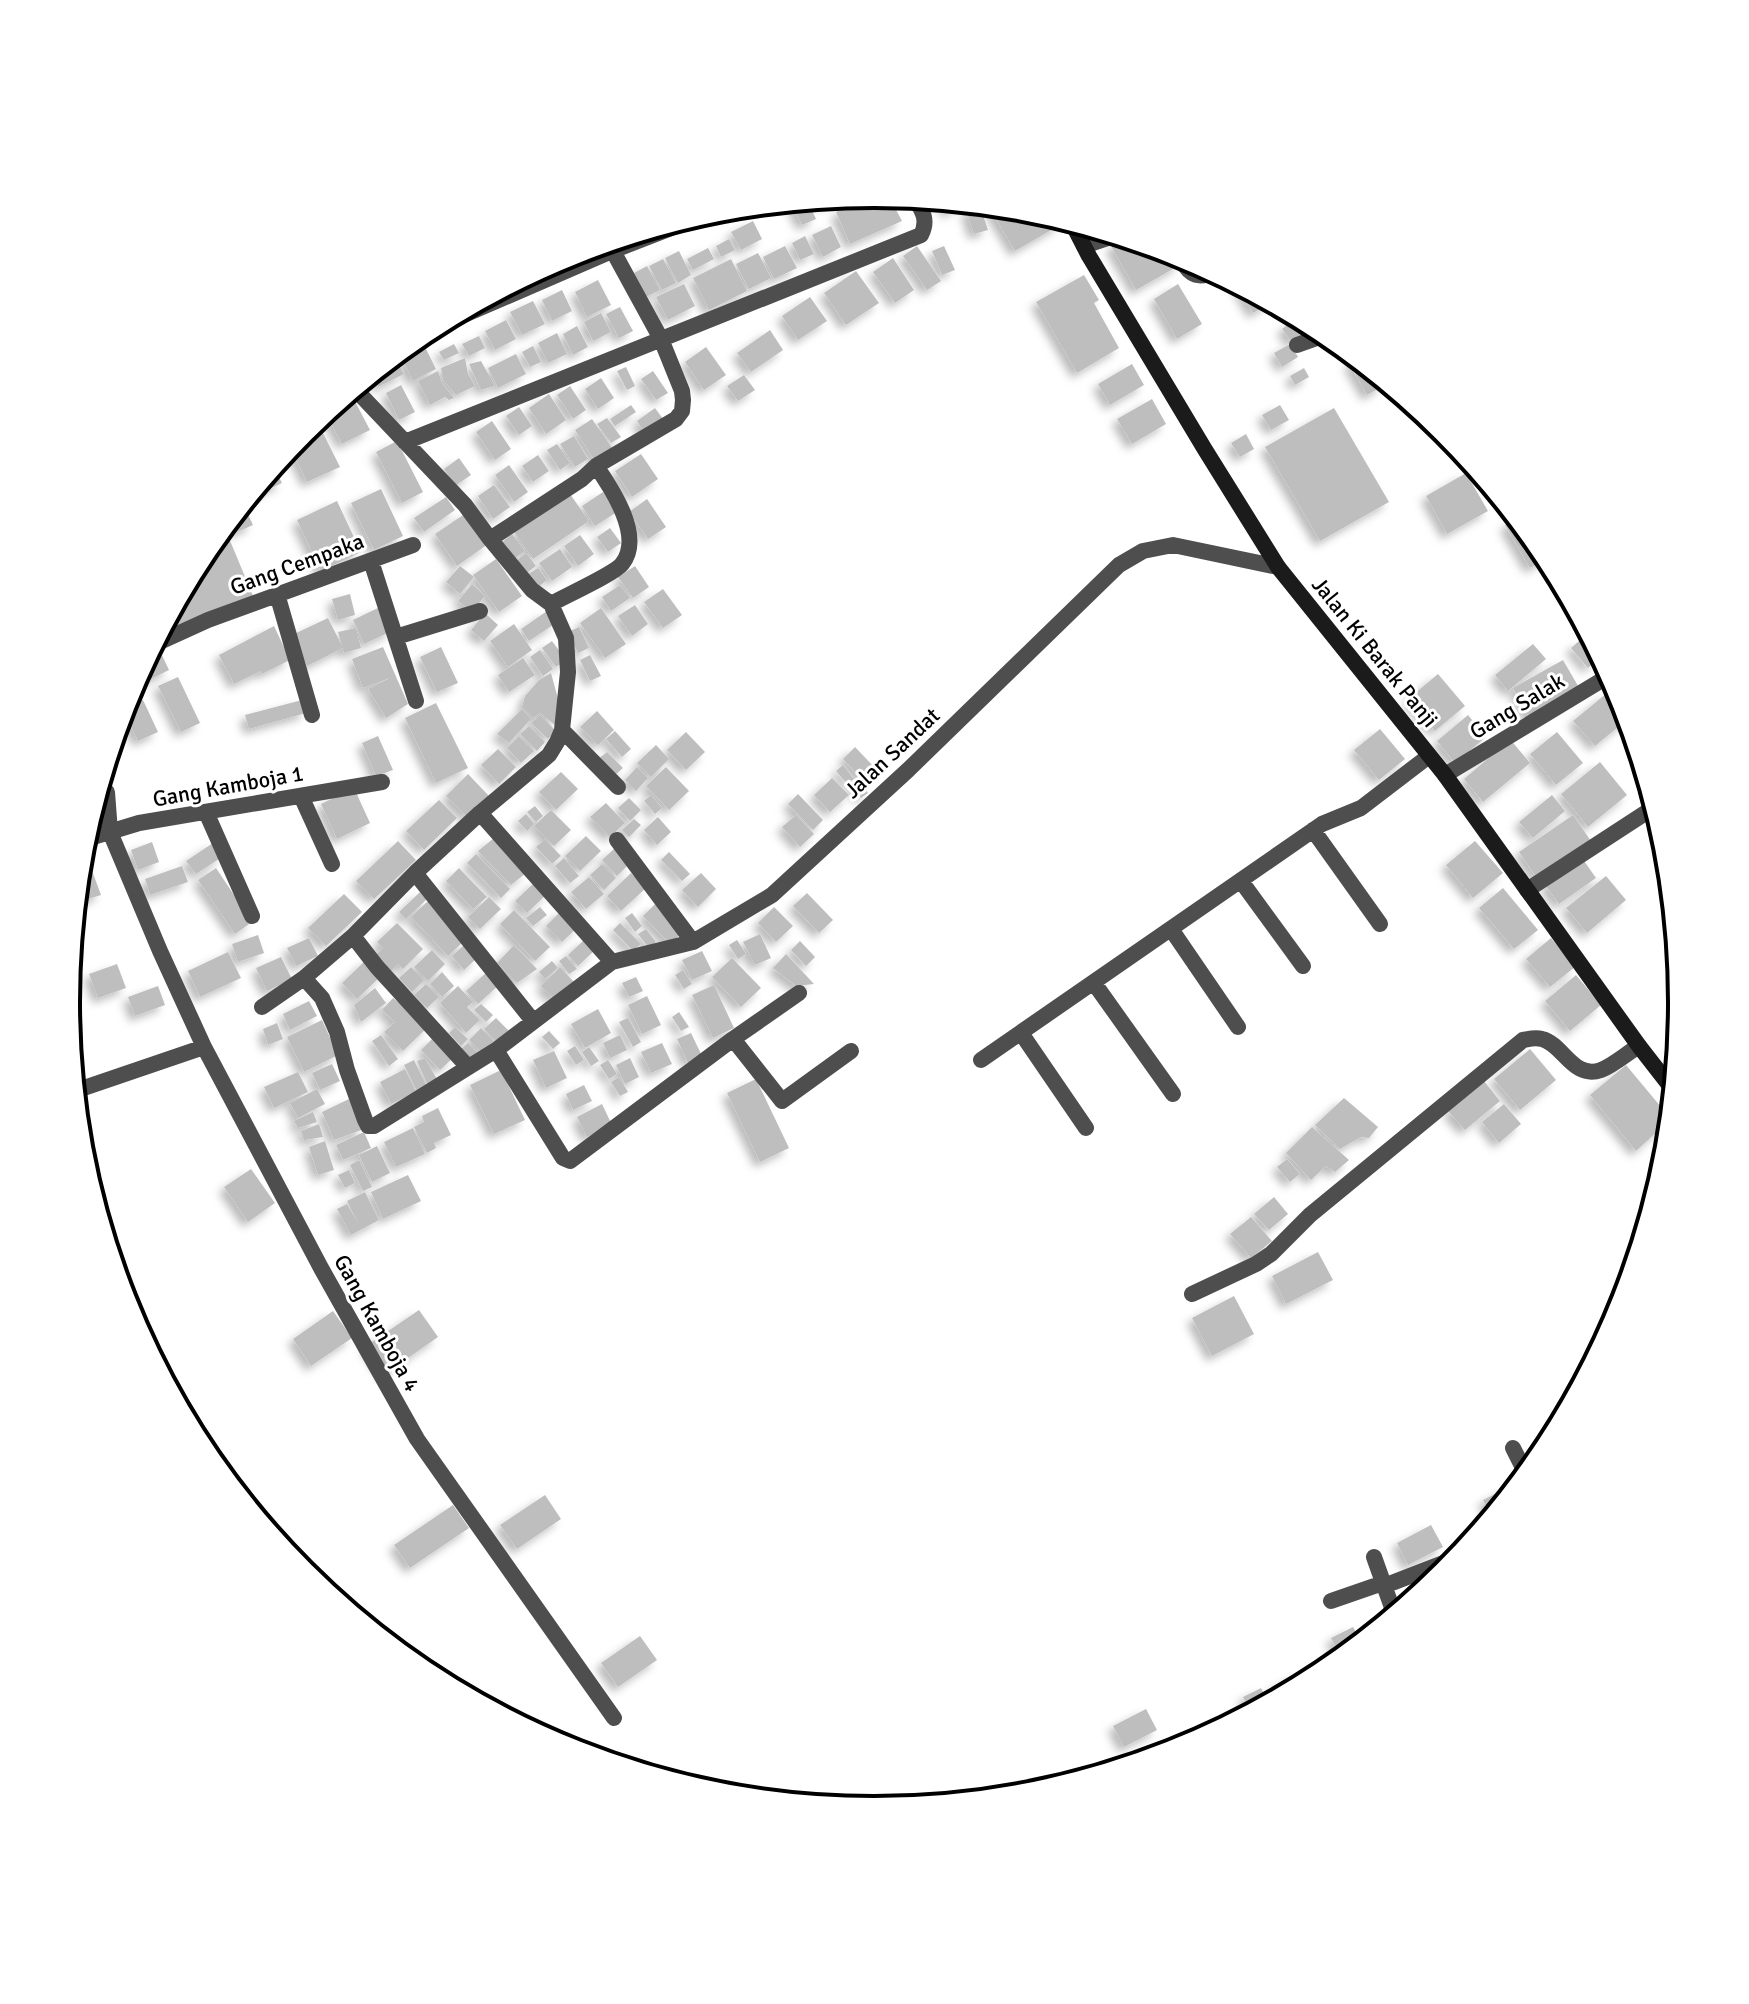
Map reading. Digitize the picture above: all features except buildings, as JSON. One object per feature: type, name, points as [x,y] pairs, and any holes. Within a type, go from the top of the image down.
[{"type":"street","points":[[405,442],[921,235],[924,229],[921,209]]},
{"type":"street","name":"Jalan Ki Barak Panji","points":[[1078,235],[1278,567],[1445,775],[1665,1079]]},
{"type":"street","points":[[1084,246],[1099,241]]},
{"type":"street","points":[[490,539],[582,479],[596,466],[676,419],[682,411],[682,391],[661,339],[613,252]]},
{"type":"street","points":[[1297,345],[1313,339]]},
{"type":"street","points":[[262,1007],[304,978],[353,936],[415,873],[549,755],[562,730],[568,672],[566,638],[551,604],[532,590],[465,505],[362,396]]},
{"type":"street","points":[[551,604],[622,565],[626,556],[630,541],[626,523],[616,495],[596,466]]},
{"type":"street","name":"Gang Cempaka","points":[[169,638],[208,620],[413,545]]},
{"type":"street","name":"Jalan Sandat","points":[[304,978],[322,998],[337,1032],[347,1070],[368,1126],[374,1126],[496,1050],[612,962],[693,942],[772,895],[908,770],[1119,565],[1143,551],[1173,545],[1278,567]]},
{"type":"street","points":[[371,561],[416,701]]},
{"type":"street","points":[[277,594],[312,715]]},
{"type":"street","points":[[396,637],[480,611]]},
{"type":"street","name":"Gang Salak","points":[[1445,775],[1601,681]]},
{"type":"street","points":[[562,730],[618,787]]},
{"type":"street","points":[[981,1060],[1322,824],[1361,808],[1429,756]]},
{"type":"street","name":"Gang Kamboja 1","points":[[98,836],[139,823],[382,782]]},
{"type":"street","name":"Gang Kamboja 4","points":[[107,795],[110,832],[204,1047],[327,1279],[417,1439],[614,1718]]},
{"type":"street","points":[[301,796],[332,864]]},
{"type":"street","points":[[206,812],[252,916]]},
{"type":"street","points":[[480,813],[612,962]]},
{"type":"street","points":[[1527,890],[1646,813]]},
{"type":"street","points":[[1313,830],[1380,924]]},
{"type":"street","points":[[617,840],[693,942]]},
{"type":"street","points":[[415,873],[533,1021]]},
{"type":"street","points":[[1241,881],[1303,966]]},
{"type":"street","points":[[1171,929],[1238,1027]]},
{"type":"street","points":[[353,936],[377,967],[468,1067]]},
{"type":"street","points":[[1094,983],[1173,1094]]},
{"type":"street","points":[[496,1050],[563,1158],[570,1161],[799,993]]},
{"type":"street","points":[[1021,1033],[1086,1128]]},
{"type":"street","points":[[733,1039],[782,1101],[851,1051]]},
{"type":"street","points":[[1192,1294],[1271,1254],[1310,1215],[1523,1040],[1546,1040],[1578,1069],[1589,1071],[1599,1071],[1639,1046]]},
{"type":"street","points":[[85,1088],[204,1047]]},
{"type":"street","points":[[1513,1448],[1521,1463]]},
{"type":"street","points":[[1374,1557],[1391,1605]]},
{"type":"street","points":[[1331,1601],[1434,1566]]}]
